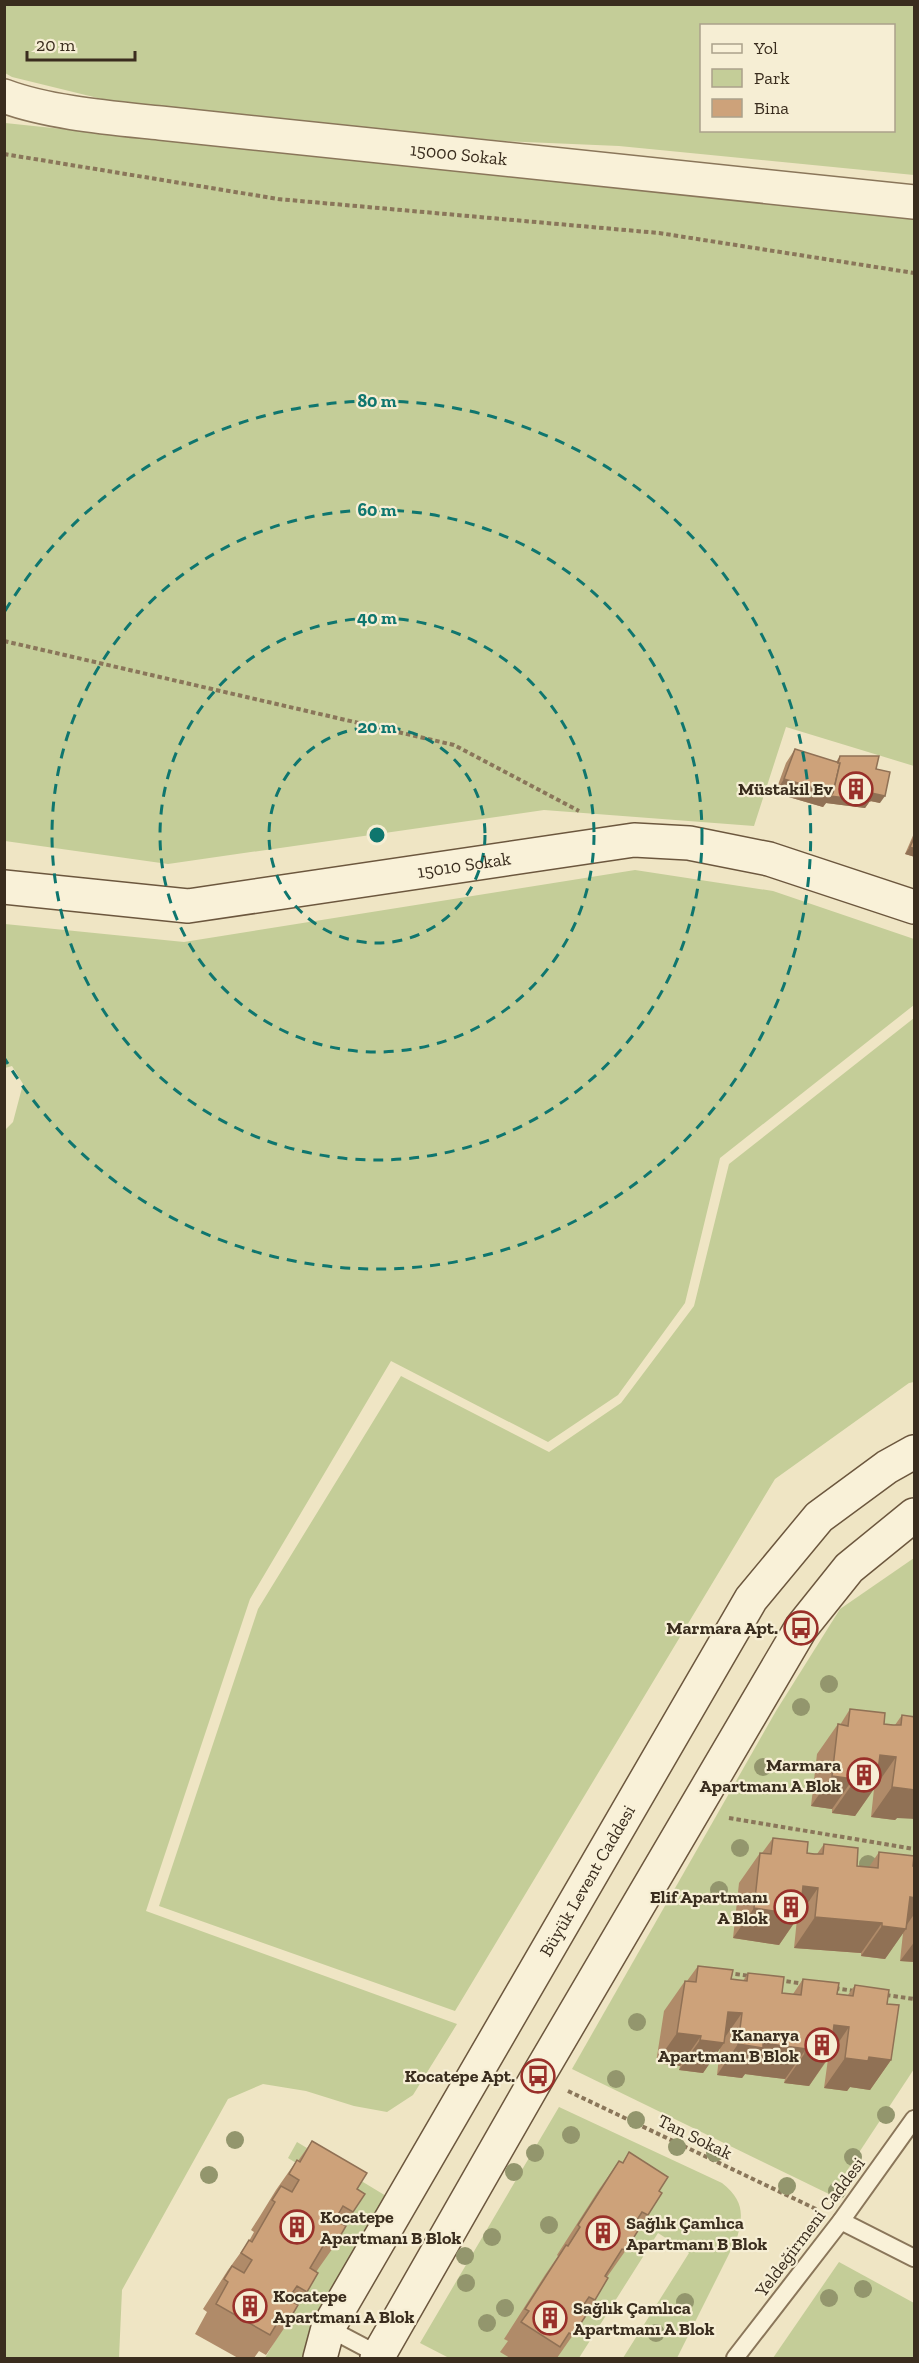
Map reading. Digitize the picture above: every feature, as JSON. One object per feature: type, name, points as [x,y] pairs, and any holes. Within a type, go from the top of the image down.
[{"type":"street","name":"15000 Sokak","points":[[4,96],[18,101],[96,116],[915,202]]},
{"type":"street","name":"15010 Sokak","points":[[4,887],[188,906],[634,840],[689,843],[769,859],[915,907]]},
{"type":"street","name":"Büyük Levent Caddesi","points":[[324,2343],[751,1599],[819,1517],[887,1467],[915,1452]]},
{"type":"street","points":[[381,2357],[538,2076],[801,1628],[849,1569],[915,1515]]},
{"type":"lane","name":"Yeldeğirmeni Caddesi","points":[[735,2358],[841,2221],[915,2119]]},
{"type":"lane","points":[[841,2221],[915,2258]]},
{"type":"lane","points":[[324,2343],[381,2357]]},
{"type":"path","points":[[4,154],[279,199],[659,233],[915,273]]},
{"type":"path","points":[[4,641],[454,745],[584,814]]},
{"type":"path","points":[[768,1825],[915,1850]]},
{"type":"path","points":[[723,1972],[757,1977]]},
{"type":"path","points":[[768,1979],[813,1985]]},
{"type":"path","points":[[824,1986],[858,1991]]},
{"type":"path","points":[[881,1994],[915,1999]]},
{"type":"path","name":"Tan Sokak","points":[[538,2076],[841,2221]]},
{"type":"green space","points":[[4,5],[914,5],[914,175],[619,146],[502,141],[110,101],[12,77],[5,73]]},
{"type":"green space","points":[[5,123],[914,218],[914,766],[786,727],[754,826],[544,810],[168,864],[5,841]]},
{"type":"green space","points":[[635,870],[773,891],[914,939],[914,1005],[720,1158],[685,1303],[618,1395],[548,1442],[391,1361],[250,1599],[146,1911],[457,2024],[413,2095],[387,2112],[354,2106],[306,2091],[263,2084],[228,2099],[122,2290],[119,2358],[5,2358],[4,1131],[13,1122],[23,1084],[12,1066],[5,1068],[5,924],[184,942]]},
{"type":"green space","points":[[914,1018],[914,1382],[909,1383],[775,1479],[455,2011],[159,1906],[258,1609],[401,1376],[549,1452],[621,1403],[694,1306],[729,1164]]},
{"type":"green space","points":[[914,1558],[914,2069],[831,2195],[572,2069],[776,1711],[840,1609]]},
{"type":"green space","points":[[559,2107],[722,2183],[738,2201],[741,2221],[737,2238],[677,2358],[623,2358],[689,2253],[658,2233],[579,2358],[449,2358],[420,2343]]},
{"type":"green space","points":[[297,2142],[391,2199],[305,2358],[265,2358],[357,2200],[288,2158]]},
{"type":"green space","points":[[839,2262],[914,2303],[914,2358],[773,2358]]},
{"type":"building","points":[[795,749],[840,763],[833,793],[784,779]]},
{"type":"building","name":"Müstakil Ev","points":[[840,756],[879,756],[876,769],[890,772],[885,796],[871,793],[870,801],[830,796],[833,793]]},
{"type":"building","points":[[915,836],[915,849],[910,847]]},
{"type":"building","points":[[850,1709],[885,1713],[884,1724],[901,1725],[902,1715],[915,1717],[915,1790],[892,1787],[896,1757],[880,1755],[876,1786],[853,1783],[853,1779],[832,1776],[838,1724],[848,1726]]},
{"type":"building","points":[[773,1838],[808,1842],[807,1853],[814,1854],[823,1854],[824,1844],[858,1848],[857,1866],[878,1868],[879,1852],[914,1856],[915,1898],[910,1897],[906,1929],[882,1926],[882,1923],[815,1917],[818,1888],[803,1886],[800,1915],[754,1908],[760,1853],[771,1854]]},
{"type":"building","points":[[698,1966],[733,1970],[731,1979],[747,1981],[748,1973],[784,1977],[782,1993],[801,1995],[803,1979],[839,1983],[837,1994],[853,1996],[855,1985],[889,1990],[887,2004],[899,2005],[891,2060],[869,2057],[868,2061],[845,2058],[849,2027],[834,2025],[830,2056],[805,2053],[806,2049],[763,2043],[763,2048],[738,2044],[742,2013],[728,2012],[724,2043],[700,2040],[701,2036],[677,2033],[685,1981],[696,1982]]},
{"type":"building","points":[[312,2141],[367,2173],[357,2189],[365,2194],[353,2212],[343,2206],[335,2220],[346,2226],[335,2245],[326,2241],[310,2268],[318,2273],[307,2292],[297,2286],[288,2299],[298,2305],[287,2324],[279,2320],[270,2335],[216,2304],[228,2282],[224,2279],[232,2266],[244,2273],[252,2260],[241,2253],[249,2240],[252,2242],[275,2202],[272,2200],[281,2186],[292,2192],[299,2180],[289,2174],[297,2160],[300,2162]]},
{"type":"building","points":[[629,2152],[668,2177],[659,2191],[662,2193],[648,2215],[642,2212],[633,2226],[639,2229],[626,2250],[622,2249],[605,2276],[608,2278],[595,2300],[589,2297],[580,2310],[587,2314],[573,2335],[569,2333],[560,2347],[521,2322],[529,2311],[525,2309],[566,2245],[568,2246],[580,2227],[578,2225],[619,2161],[623,2163]]},
{"type":"place","name":"Müstakil Ev","points":[[856,789]]},
{"type":"place","name":"Marmara Apt.","points":[[801,1628]]},
{"type":"place","name":"Marmara Apartmanı A Blok","points":[[864,1775]]},
{"type":"place","name":"Elif Apartmanı A Blok","points":[[791,1907]]},
{"type":"place","name":"Kanarya Apartmanı B Blok","points":[[822,2045]]},
{"type":"place","name":"Kocatepe Apt.","points":[[538,2076]]},
{"type":"place","name":"Kocatepe Apartmanı B Blok","points":[[297,2227]]},
{"type":"place","name":"Sağlık Çamlıca Apartmanı B Blok","points":[[603,2233]]},
{"type":"place","name":"Kocatepe Apartmanı A Blok","points":[[250,2306]]},
{"type":"place","name":"Sağlık Çamlıca Apartmanı A Blok","points":[[550,2318]]}]
